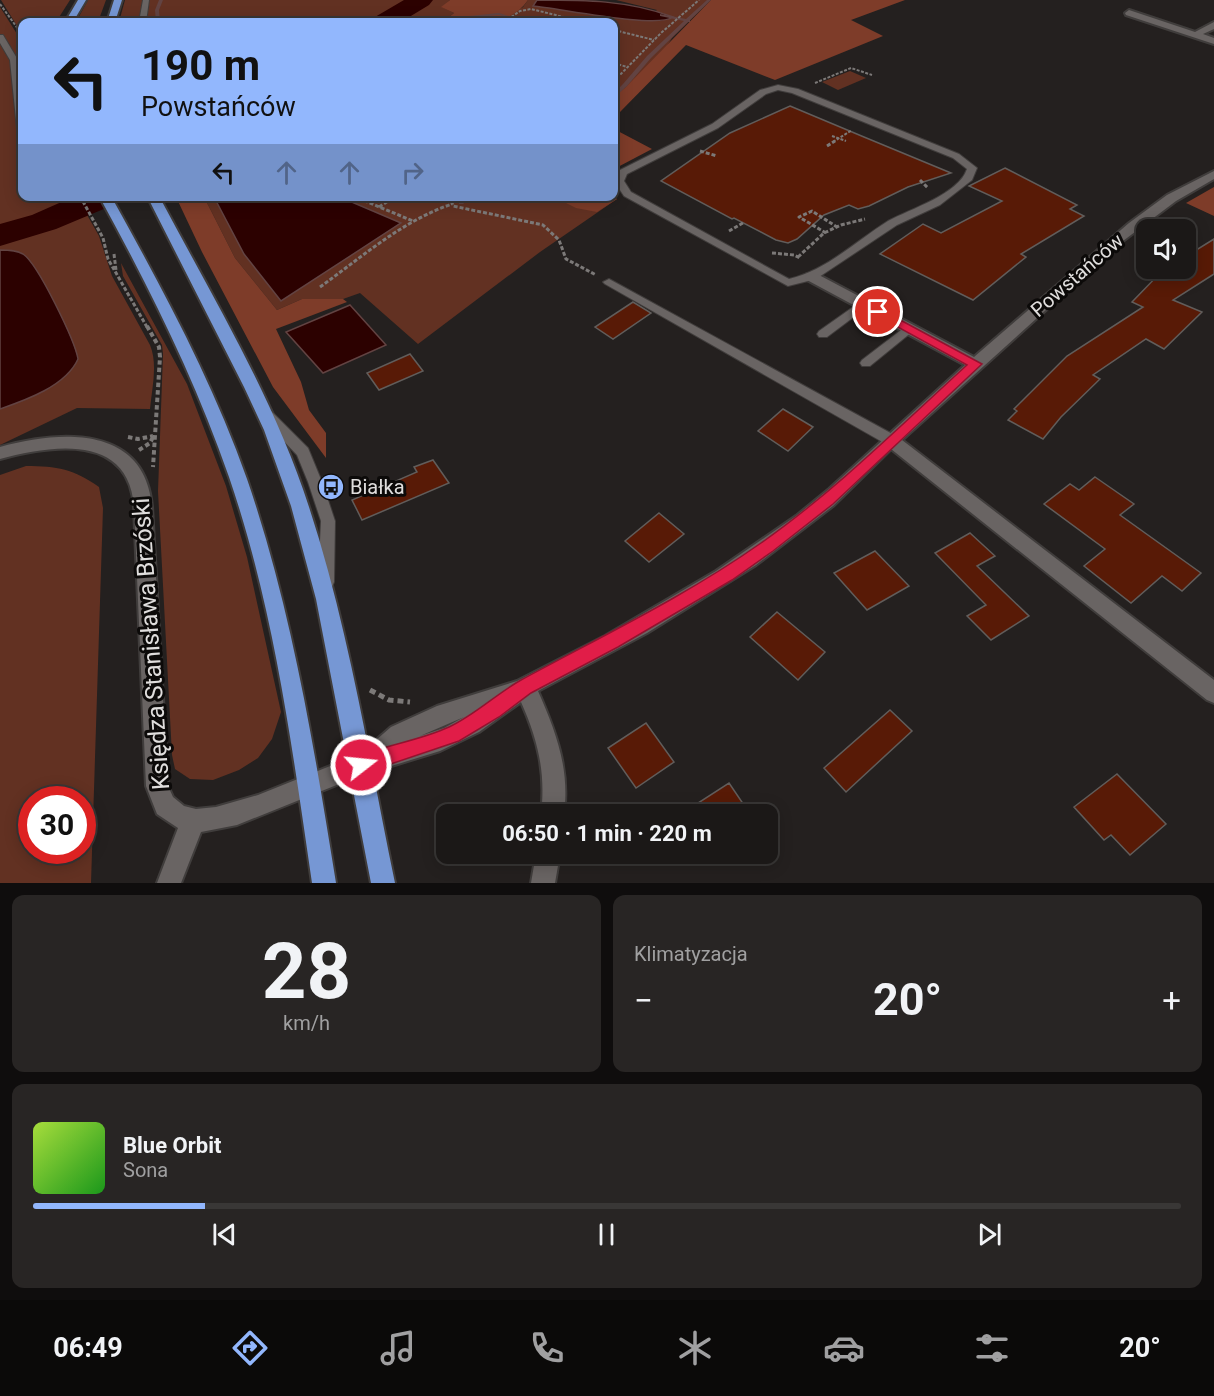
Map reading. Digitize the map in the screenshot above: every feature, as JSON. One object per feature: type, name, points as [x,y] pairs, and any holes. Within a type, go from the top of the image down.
[{"type":"highway","points":[[71,18],[82,0]]},
{"type":"highway","points":[[112,18],[118,0]]},
{"type":"highway","points":[[108,201],[194,371],[214,414],[239,481],[260,551],[277,621],[309,786],[324,883]]},
{"type":"highway","points":[[155,202],[264,412],[300,506],[326,599],[383,883]]},
{"type":"street","points":[[1129,13],[1214,41]]},
{"type":"street","points":[[1195,34],[1214,25]]},
{"type":"street","name":"Powstańców","points":[[309,786],[361,765],[452,735],[493,711],[525,687],[670,609],[751,558],[828,500],[975,364],[1145,215],[1214,174]]},
{"type":"street","points":[[812,277],[975,364]]},
{"type":"street","points":[[891,440],[1214,693]]},
{"type":"street","name":"Księdza Stanisława Brzóski","points":[[0,453],[44,443],[78,443],[122,458],[135,473],[141,489],[144,519],[157,786],[164,808],[193,821],[220,819],[309,786]]},
{"type":"street","points":[[525,687],[552,750],[555,768],[553,804]]},
{"type":"street","points":[[169,883],[193,821]]},
{"type":"street","points":[[543,883],[546,864]]},
{"type":"lane","points":[[144,18],[146,0]]},
{"type":"lane","points":[[0,37],[14,60],[18,99]]},
{"type":"lane","points":[[778,87],[795,91],[868,120],[956,156],[972,168],[969,178],[936,203],[893,223],[812,277],[788,284],[627,194],[619,181],[623,172],[715,126],[763,92],[778,87]]},
{"type":"lane","points":[[609,282],[891,440]]},
{"type":"lane","points":[[823,334],[863,304]]},
{"type":"lane","points":[[866,363],[909,328]]},
{"type":"path","points":[[618,77],[654,40],[699,0]]},
{"type":"path","points":[[0,3],[18,29]]},
{"type":"path","points":[[510,18],[520,11],[531,9],[568,18]]},
{"type":"path","points":[[618,31],[654,40]]},
{"type":"path","points":[[618,64],[627,67]]},
{"type":"path","points":[[795,91],[851,68],[872,75]]},
{"type":"path","points":[[827,146],[868,120]]},
{"type":"path","points":[[832,136],[846,141]]},
{"type":"path","points":[[697,150],[717,156]]},
{"type":"path","points":[[83,201],[101,233],[108,259],[159,347],[153,436]]},
{"type":"path","points":[[365,201],[414,222]]},
{"type":"path","points":[[379,207],[388,201]]},
{"type":"path","points":[[320,287],[437,207],[452,204],[461,209],[543,225],[559,240],[566,259],[609,282]]},
{"type":"path","points":[[801,211],[806,214]]},
{"type":"path","points":[[826,233],[799,217],[812,211],[837,227]]},
{"type":"path","points":[[366,685],[372,693],[389,700],[408,703],[419,699]]},
{"type":"shaded area","points":[[1,0],[70,0],[59,18],[18,18],[18,28]]},
{"type":"shaded area","points":[[88,0],[106,0],[99,18],[78,18]]},
{"type":"shaded area","points":[[125,0],[450,0],[442,7],[454,13],[448,18],[120,18]]},
{"type":"shaded area","points":[[450,0],[528,0],[519,10],[504,18],[448,18],[454,13],[441,7]]},
{"type":"shaded area","points":[[528,0],[537,0],[534,6],[645,20],[657,10],[616,0],[711,0],[672,38],[638,93],[618,114],[618,18],[503,18],[523,7]]},
{"type":"shaded area","points":[[537,0],[589,1],[639,7],[673,17],[648,21],[533,6]]},
{"type":"shaded area","points":[[711,0],[905,0],[851,20],[883,36],[775,80],[686,45],[618,114],[618,93]]},
{"type":"shaded area","points":[[0,7],[18,39],[18,201],[79,201],[99,236],[112,276],[150,345],[154,368],[150,409],[77,408],[0,445]]},
{"type":"shaded area","points":[[850,71],[866,78],[838,90],[822,82]]},
{"type":"shaded area","points":[[618,131],[652,149],[618,167]]},
{"type":"shaded area","points":[[1214,187],[1214,216],[1186,203]]},
{"type":"shaded area","points":[[178,201],[206,201],[235,258],[277,310],[302,299],[343,299],[347,302],[276,329],[301,382],[309,410],[326,433],[326,458],[273,387]]},
{"type":"shaded area","points":[[206,201],[614,201],[540,252],[418,344],[360,293],[343,299],[302,299],[277,310],[235,258]]},
{"type":"shaded area","points":[[216,201],[349,201],[401,223],[281,301],[244,254]]},
{"type":"shaded area","points":[[562,201],[614,201],[597,212],[576,208]]},
{"type":"shaded area","points":[[0,250],[23,254],[38,272],[70,336],[78,359],[72,369],[55,384],[33,396],[0,409]]},
{"type":"shaded area","points":[[121,263],[187,384],[226,486],[247,557],[281,712],[272,739],[258,758],[239,770],[213,780],[190,779],[175,769],[172,755],[158,491],[163,354],[162,345],[123,276]]},
{"type":"shaded area","points":[[350,305],[386,345],[323,373],[286,332]]},
{"type":"shaded area","points":[[26,466],[47,467],[73,472],[99,487],[103,508],[94,786],[18,786],[18,864],[92,864],[91,883],[0,883],[0,475]]},
{"type":"building","points":[[790,106],[951,173],[908,187],[869,206],[858,209],[849,205],[824,215],[797,239],[788,243],[776,240],[732,219],[661,181],[730,133]]},
{"type":"building","points":[[1005,168],[1077,205],[1070,209],[1084,216],[1021,254],[1026,257],[973,300],[880,254],[923,224],[941,233],[1002,201],[969,186]]},
{"type":"building","points":[[1214,239],[1214,274],[1173,300],[1202,312],[1164,349],[1146,339],[1093,375],[1100,379],[1061,417],[1043,439],[1008,420],[1017,411],[1014,409],[1067,356],[1143,307],[1132,302],[1154,279],[1196,279],[1196,250]]},
{"type":"building","points":[[633,302],[651,313],[613,339],[595,327]]},
{"type":"building","points":[[410,354],[423,371],[379,390],[367,373]]},
{"type":"building","points":[[783,409],[813,427],[788,451],[758,431]]},
{"type":"building","points":[[433,460],[449,483],[362,520],[352,500],[417,472],[414,467]]},
{"type":"building","points":[[1095,477],[1134,504],[1120,515],[1201,573],[1182,591],[1162,576],[1131,603],[1084,566],[1105,549],[1044,504],[1070,484],[1079,490]]},
{"type":"building","points":[[659,513],[684,534],[649,562],[625,541]]},
{"type":"building","points":[[970,533],[995,556],[977,566],[1029,616],[991,640],[967,616],[986,605],[935,553]]},
{"type":"building","points":[[875,551],[909,586],[867,610],[834,573]]},
{"type":"building","points":[[777,612],[825,652],[798,680],[750,637]]},
{"type":"building","points":[[890,710],[912,731],[846,792],[824,768]]},
{"type":"building","points":[[646,723],[674,762],[636,788],[608,748]]},
{"type":"building","points":[[1117,774],[1166,824],[1130,855],[1111,835],[1104,840],[1074,807]]},
{"type":"building","points":[[729,783],[743,804],[696,804]]},
{"type":"waterway","points":[[158,18],[157,10],[161,0]]},
{"type":"waterway","points":[[391,18],[421,0]]},
{"type":"waterway","points":[[687,21],[709,0]]},
{"type":"waterway","points":[[459,18],[499,14],[513,18]]},
{"type":"waterway","points":[[661,15],[687,21]]},
{"type":"waterway","points":[[618,91],[649,57],[687,21]]},
{"type":"waterway","points":[[0,235],[44,222],[94,201]]},
{"type":"place","name":"Białka","points":[[331,487]]},
{"type":"route","points":[[361,765],[452,735],[493,711],[525,687],[612,642],[726,575],[768,547],[828,500],[975,364],[878,312]]}]
